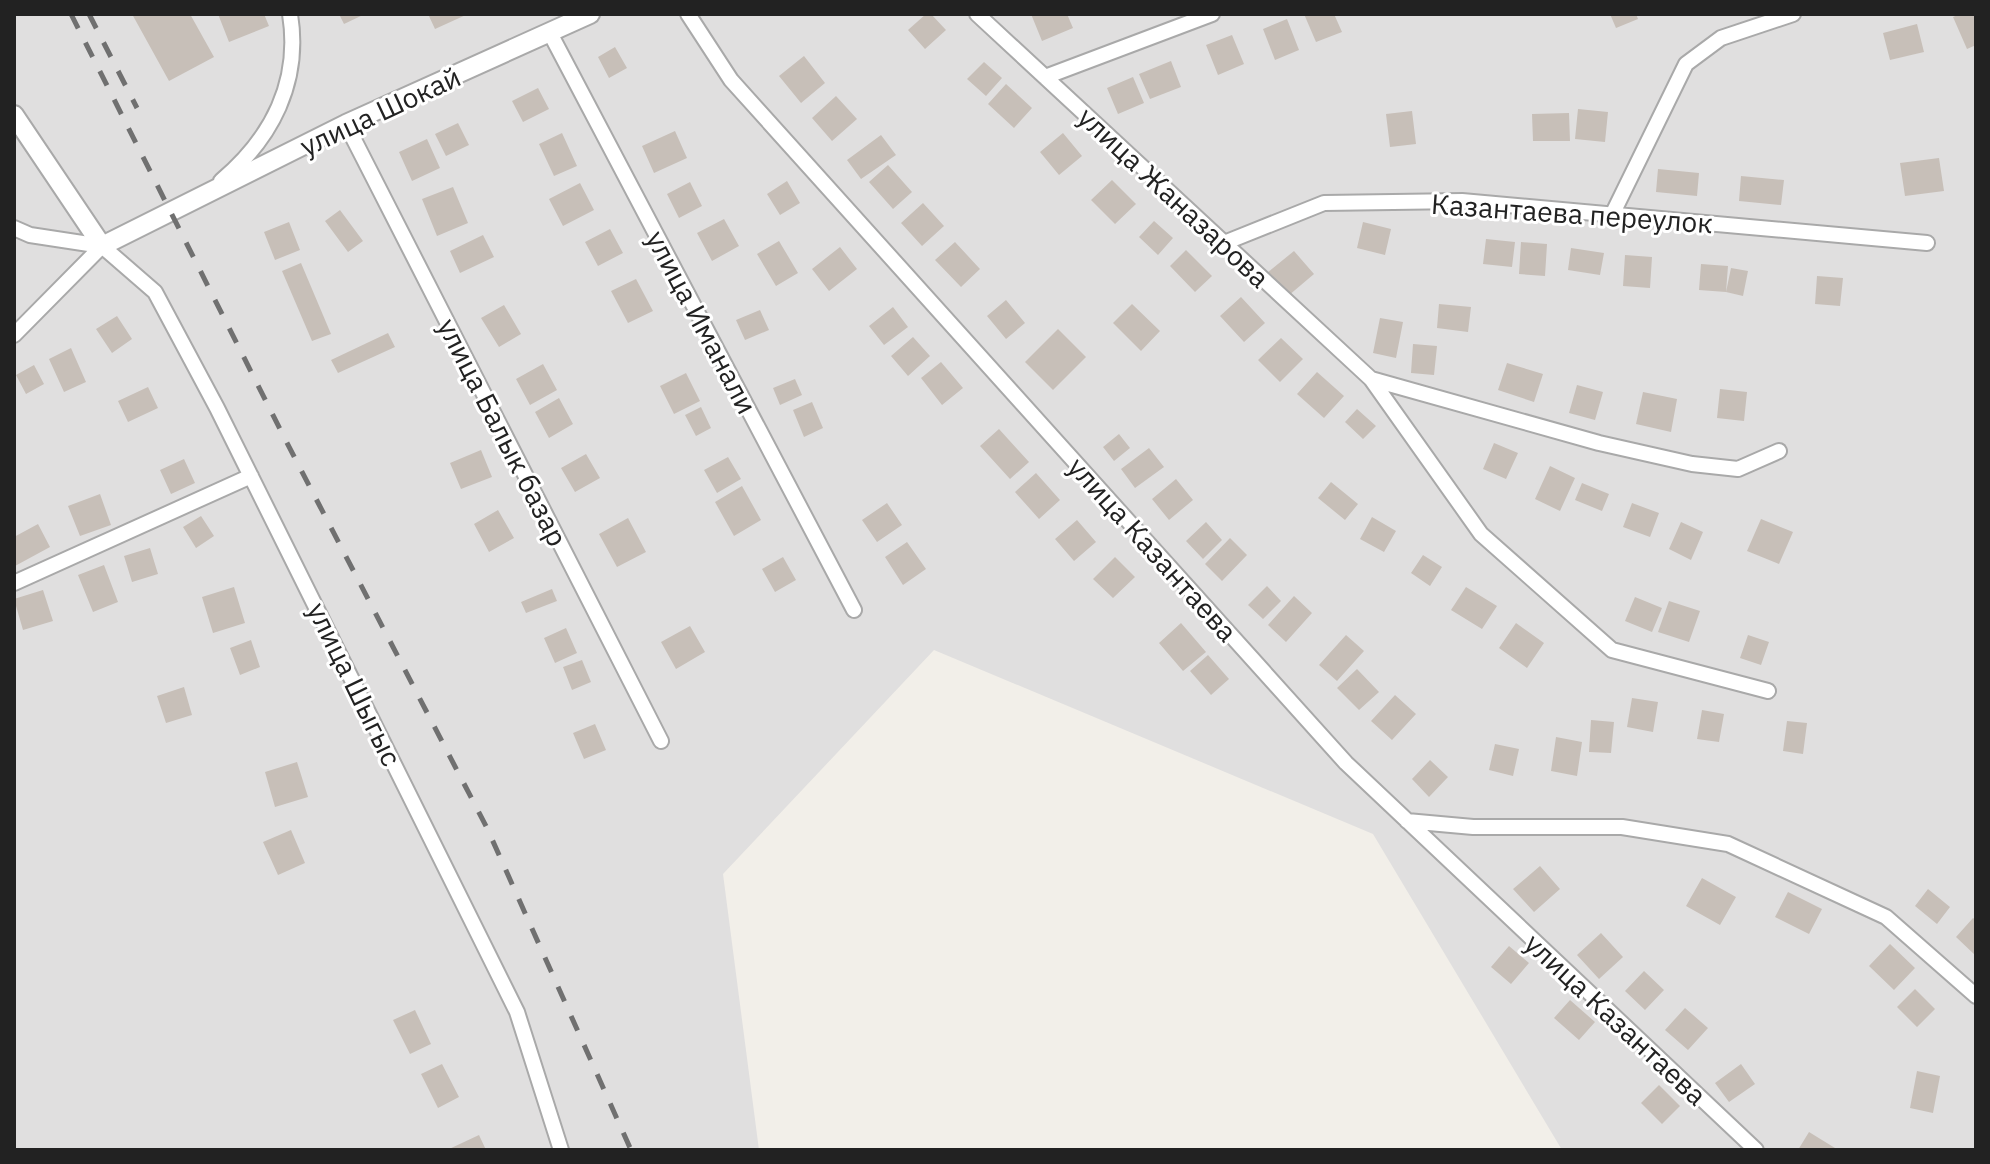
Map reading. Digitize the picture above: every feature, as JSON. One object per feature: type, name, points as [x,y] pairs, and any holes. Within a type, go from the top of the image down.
[{"type":"street","points":[[202,197],[247,160],[275,119],[295,48],[290,14]]},
{"type":"street","name":"улица Шокай","points":[[102,246],[346,124],[590,14]]},
{"type":"street","name":"улица Казантаева","points":[[688,14],[731,80],[1346,763],[1756,1150]]},
{"type":"street","name":"улица Жаназарова","points":[[977,14],[1371,379],[1481,534],[1612,650],[1768,691]]},
{"type":"street","points":[[1045,77],[1212,14]]},
{"type":"street","points":[[1612,215],[1686,64],[1721,38],[1793,14]]},
{"type":"street","name":"улица Иманали","points":[[550,33],[854,610]]},
{"type":"street","points":[[14,115],[102,246]]},
{"type":"street","name":"улица Балык базар","points":[[346,124],[661,741]]},
{"type":"street","name":"Казантаева переулок","points":[[1224,243],[1324,203],[1462,201],[1927,243]]},
{"type":"street","points":[[14,228],[30,235],[102,246]]},
{"type":"street","points":[[14,335],[102,246]]},
{"type":"street","name":"улица Шыгыс","points":[[102,246],[155,292],[251,476],[517,1012],[561,1150]]},
{"type":"street","name":"улица Жаназарова","points":[[1371,379],[1599,443],[1692,464],[1738,469],[1779,451]]},
{"type":"street","points":[[14,583],[251,476]]},
{"type":"street","points":[[1407,821],[1473,827],[1622,827],[1728,844],[1886,917],[1976,996]]},
{"type":"shaded area","points":[[14,14],[1976,14],[1976,1150],[1562,1150],[1373,834],[934,650],[723,874],[759,1150],[14,1150]]},
{"type":"building","points":[[132,14],[190,14],[214,57],[169,81]]},
{"type":"building","points":[[218,14],[264,14],[269,26],[229,42]]},
{"type":"building","points":[[339,14],[365,14],[344,24]]},
{"type":"building","points":[[428,14],[468,14],[435,29]]},
{"type":"building","points":[[926,14],[931,14],[946,30],[925,49],[908,30]]},
{"type":"building","points":[[1031,14],[1067,14],[1073,28],[1042,41]]},
{"type":"building","points":[[1304,14],[1334,14],[1342,32],[1316,42]]},
{"type":"building","points":[[1610,14],[1636,14],[1638,19],[1616,28]]},
{"type":"building","points":[[1976,14],[1976,45],[1967,49],[1953,17]]},
{"type":"building","points":[[1287,19],[1299,50],[1275,60],[1263,29]]},
{"type":"building","points":[[1917,24],[1924,52],[1890,60],[1883,33]]},
{"type":"building","points":[[1232,35],[1244,64],[1218,75],[1206,45]]},
{"type":"building","points":[[615,47],[627,68],[609,78],[598,57]]},
{"type":"building","points":[[804,56],[825,83],[801,103],[779,76]]},
{"type":"building","points":[[1171,61],[1181,87],[1150,99],[1139,74]]},
{"type":"building","points":[[984,62],[1002,78],[986,96],[967,79]]},
{"type":"building","points":[[1133,77],[1144,103],[1118,114],[1107,88]]},
{"type":"building","points":[[1006,84],[1032,108],[1014,128],[988,104]]},
{"type":"building","points":[[538,88],[549,109],[523,122],[512,101]]},
{"type":"building","points":[[836,96],[857,119],[832,141],[812,118]]},
{"type":"building","points":[[1578,109],[1608,112],[1605,142],[1575,139]]},
{"type":"building","points":[[1412,111],[1416,144],[1390,147],[1386,114]]},
{"type":"building","points":[[1569,113],[1570,141],[1533,141],[1532,114]]},
{"type":"building","points":[[458,123],[469,145],[446,156],[435,134]]},
{"type":"building","points":[[675,131],[687,158],[654,173],[642,146]]},
{"type":"building","points":[[562,133],[577,166],[554,176],[539,144]]},
{"type":"building","points":[[1063,133],[1082,156],[1059,175],[1040,152]]},
{"type":"building","points":[[881,135],[896,155],[861,179],[847,160]]},
{"type":"building","points":[[427,139],[440,168],[412,181],[399,152]]},
{"type":"building","points":[[1939,158],[1944,191],[1905,196],[1900,163]]},
{"type":"building","points":[[888,165],[912,192],[893,209],[869,182]]},
{"type":"building","points":[[1658,169],[1699,173],[1697,196],[1656,192]]},
{"type":"building","points":[[1741,176],[1784,180],[1781,205],[1739,201]]},
{"type":"building","points":[[1112,180],[1136,204],[1115,224],[1091,200]]},
{"type":"building","points":[[787,181],[800,203],[780,215],[767,194]]},
{"type":"building","points":[[690,182],[702,206],[679,218],[667,194]]},
{"type":"building","points":[[580,183],[594,210],[563,226],[549,199]]},
{"type":"building","points":[[453,187],[468,223],[437,236],[422,199]]},
{"type":"building","points":[[923,203],[944,226],[922,246],[901,223]]},
{"type":"building","points":[[340,210],[363,241],[348,252],[325,221]]},
{"type":"building","points":[[724,219],[739,246],[712,261],[697,233]]},
{"type":"building","points":[[1154,221],[1173,238],[1158,255],[1139,237]]},
{"type":"building","points":[[289,222],[300,250],[275,260],[264,232]]},
{"type":"building","points":[[1363,222],[1391,229],[1385,255],[1357,248]]},
{"type":"building","points":[[610,229],[623,253],[598,266],[585,242]]},
{"type":"building","points":[[483,235],[494,257],[460,273],[450,251]]},
{"type":"building","points":[[1486,239],[1515,242],[1512,267],[1483,264]]},
{"type":"building","points":[[779,241],[798,273],[776,286],[757,254]]},
{"type":"building","points":[[955,242],[980,269],[961,287],[935,260]]},
{"type":"building","points":[[1521,242],[1547,244],[1545,276],[1519,274]]},
{"type":"building","points":[[840,247],[857,269],[829,291],[812,269]]},
{"type":"building","points":[[1571,248],[1604,253],[1600,275],[1568,270]]},
{"type":"building","points":[[1186,250],[1212,276],[1195,292],[1170,266]]},
{"type":"building","points":[[1294,251],[1314,274],[1288,296],[1267,273]]},
{"type":"building","points":[[1625,255],[1652,257],[1650,288],[1623,286]]},
{"type":"building","points":[[301,263],[331,334],[312,341],[282,271]]},
{"type":"building","points":[[1701,264],[1728,266],[1726,292],[1699,290]]},
{"type":"building","points":[[1731,268],[1748,271],[1743,296],[1726,292]]},
{"type":"building","points":[[1817,276],[1843,278],[1840,306],[1815,304]]},
{"type":"building","points":[[636,279],[653,311],[628,323],[611,291]]},
{"type":"building","points":[[1241,297],[1265,323],[1244,342],[1220,316]]},
{"type":"building","points":[[1006,300],[1025,323],[1006,339],[987,316]]},
{"type":"building","points":[[1132,304],[1160,331],[1141,351],[1113,323]]},
{"type":"building","points":[[1439,304],[1471,307],[1468,332],[1437,328]]},
{"type":"building","points":[[504,305],[521,334],[499,347],[481,318]]},
{"type":"building","points":[[893,307],[908,327],[884,345],[869,326]]},
{"type":"building","points":[[760,310],[769,330],[745,340],[736,320]]},
{"type":"building","points":[[117,316],[132,339],[112,353],[96,329]]},
{"type":"building","points":[[1380,318],[1403,322],[1396,358],[1373,353]]},
{"type":"building","points":[[1058,329],[1086,357],[1053,390],[1025,362]]},
{"type":"building","points":[[388,333],[395,347],[338,373],[331,360]]},
{"type":"building","points":[[913,337],[930,356],[908,376],[891,356]]},
{"type":"building","points":[[1281,338],[1303,359],[1280,382],[1258,360]]},
{"type":"building","points":[[1413,344],[1437,346],[1434,375],[1411,373]]},
{"type":"building","points":[[71,348],[86,382],[64,392],[49,359]]},
{"type":"building","points":[[941,362],[963,388],[942,405],[921,378]]},
{"type":"building","points":[[1507,363],[1543,374],[1534,402],[1498,390]]},
{"type":"building","points":[[543,364],[557,390],[530,405],[516,379]]},
{"type":"building","points":[[34,365],[44,384],[26,394],[16,375]]},
{"type":"building","points":[[1317,372],[1344,396],[1324,418],[1297,394]]},
{"type":"building","points":[[686,373],[700,401],[674,414],[660,386]]},
{"type":"building","points":[[795,379],[802,395],[780,405],[773,388]]},
{"type":"building","points":[[1577,385],[1603,392],[1595,420],[1569,413]]},
{"type":"building","points":[[148,387],[158,408],[128,422],[118,401]]},
{"type":"building","points":[[1720,389],[1747,392],[1744,421],[1717,418]]},
{"type":"building","points":[[1643,392],[1677,399],[1671,432],[1636,424]]},
{"type":"building","points":[[559,398],[573,424],[549,438],[535,412]]},
{"type":"building","points":[[812,402],[823,428],[804,437],[793,410]]},
{"type":"building","points":[[701,407],[711,428],[696,436],[685,415]]},
{"type":"building","points":[[1357,409],[1376,426],[1363,439],[1345,422]]},
{"type":"building","points":[[999,429],[1029,462],[1010,479],[980,446]]},
{"type":"building","points":[[1119,434],[1130,448],[1114,461],[1103,447]]},
{"type":"building","points":[[1494,443],[1518,453],[1506,479],[1483,469]]},
{"type":"building","points":[[1149,448],[1164,467],[1135,488],[1121,469]]},
{"type":"building","points":[[481,450],[492,477],[461,489],[450,463]]},
{"type":"building","points":[[586,454],[600,478],[575,492],[561,468]]},
{"type":"building","points":[[728,457],[741,479],[717,493],[704,470]]},
{"type":"building","points":[[184,459],[195,483],[171,494],[160,470]]},
{"type":"building","points":[[1550,466],[1575,478],[1560,511],[1535,499]]},
{"type":"building","points":[[1036,473],[1060,500],[1039,519],[1015,492]]},
{"type":"building","points":[[1176,479],[1193,500],[1169,520],[1152,499]]},
{"type":"building","points":[[1331,482],[1358,504],[1345,520],[1318,498]]},
{"type":"building","points":[[1582,483],[1609,494],[1602,511],[1575,500]]},
{"type":"building","points":[[742,486],[761,520],[734,536],[715,502]]},
{"type":"building","points":[[100,494],[111,525],[80,536],[68,506]]},
{"type":"building","points":[[887,503],[902,525],[877,542],[862,520]]},
{"type":"building","points":[[1632,503],[1659,513],[1650,537],[1623,527]]},
{"type":"building","points":[[498,510],[514,538],[489,552],[474,524]]},
{"type":"building","points":[[201,516],[214,536],[196,548],[183,527]]},
{"type":"building","points":[[1372,517],[1396,531],[1384,552],[1360,539]]},
{"type":"building","points":[[628,518],[646,552],[617,567],[599,534]]},
{"type":"building","points":[[1761,519],[1793,532],[1779,564],[1747,551]]},
{"type":"building","points":[[1077,520],[1096,542],[1074,561],[1055,539]]},
{"type":"building","points":[[1206,522],[1222,540],[1203,559],[1186,541]]},
{"type":"building","points":[[1681,522],[1703,532],[1691,560],[1669,549]]},
{"type":"building","points":[[38,524],[50,547],[15,566],[14,537]]},
{"type":"building","points":[[1230,538],[1247,555],[1222,581],[1205,564]]},
{"type":"building","points":[[907,542],[926,569],[903,585],[885,557]]},
{"type":"building","points":[[150,548],[158,574],[132,582],[124,556]]},
{"type":"building","points":[[1423,555],[1442,567],[1430,586],[1411,573]]},
{"type":"building","points":[[783,557],[796,580],[775,592],[762,569]]},
{"type":"building","points":[[1115,557],[1135,577],[1113,598],[1093,579]]},
{"type":"building","points":[[104,565],[118,602],[93,612],[78,575]]},
{"type":"building","points":[[1267,586],[1281,601],[1263,619],[1248,605]]},
{"type":"building","points":[[234,587],[245,623],[213,633],[202,597]]},
{"type":"building","points":[[1466,587],[1497,606],[1482,629],[1451,610]]},
{"type":"building","points":[[552,589],[557,601],[526,613],[521,602]]},
{"type":"building","points":[[43,590],[53,621],[23,630],[14,599]]},
{"type":"building","points":[[1294,596],[1312,613],[1286,642],[1268,625]]},
{"type":"building","points":[[1635,597],[1662,608],[1652,632],[1625,621]]},
{"type":"building","points":[[1669,601],[1700,611],[1689,642],[1658,632]]},
{"type":"building","points":[[1181,623],[1206,652],[1183,671],[1159,643]]},
{"type":"building","points":[[1516,623],[1544,643],[1527,668],[1499,648]]},
{"type":"building","points":[[690,626],[705,652],[676,669],[661,642]]},
{"type":"building","points":[[566,628],[577,653],[555,663],[544,638]]},
{"type":"building","points":[[1346,635],[1364,651],[1337,681],[1319,665]]},
{"type":"building","points":[[1748,635],[1769,642],[1761,665],[1740,658]]},
{"type":"building","points":[[251,640],[260,667],[240,675],[230,648]]},
{"type":"building","points":[[1208,655],[1229,679],[1211,695],[1190,671]]},
{"type":"building","points":[[582,660],[591,682],[572,690],[563,667]]},
{"type":"building","points":[[1357,669],[1379,692],[1359,710],[1337,688]]},
{"type":"building","points":[[184,687],[192,715],[166,723],[157,696]]},
{"type":"building","points":[[1395,695],[1416,714],[1392,740],[1371,721]]},
{"type":"building","points":[[1632,698],[1658,702],[1653,732],[1627,727]]},
{"type":"building","points":[[1702,710],[1724,714],[1719,742],[1697,739]]},
{"type":"building","points":[[1591,720],[1614,722],[1611,753],[1589,752]]},
{"type":"building","points":[[1787,721],[1807,723],[1803,754],[1783,751]]},
{"type":"building","points":[[595,724],[606,750],[584,759],[573,733]]},
{"type":"building","points":[[1556,737],[1582,742],[1577,776],[1551,771]]},
{"type":"building","points":[[1495,744],[1519,749],[1513,776],[1489,770]]},
{"type":"building","points":[[1430,760],[1448,777],[1429,797],[1412,779]]},
{"type":"building","points":[[297,762],[308,797],[275,807],[265,772]]},
{"type":"building","points":[[291,830],[305,863],[278,875],[263,842]]},
{"type":"building","points":[[1540,866],[1560,889],[1534,912],[1513,889]]},
{"type":"building","points":[[1702,878],[1736,897],[1720,925],[1686,906]]},
{"type":"building","points":[[1928,889],[1950,907],[1937,924],[1915,906]]},
{"type":"building","points":[[1788,892],[1822,909],[1809,934],[1775,917]]},
{"type":"building","points":[[1973,918],[1976,920],[1976,956],[1956,937]]},
{"type":"building","points":[[1601,933],[1623,957],[1599,979],[1577,955]]},
{"type":"building","points":[[1890,944],[1915,968],[1894,990],[1869,966]]},
{"type":"building","points":[[1509,946],[1529,963],[1511,984],[1491,967]]},
{"type":"building","points":[[1644,971],[1664,990],[1645,1010],[1625,991]]},
{"type":"building","points":[[1915,989],[1935,1009],[1917,1027],[1897,1007]]},
{"type":"building","points":[[1570,1000],[1595,1022],[1579,1040],[1554,1018]]},
{"type":"building","points":[[1685,1008],[1708,1028],[1688,1050],[1665,1030]]},
{"type":"building","points":[[415,1010],[431,1044],[410,1054],[393,1020]]},
{"type":"building","points":[[442,1064],[459,1097],[438,1108],[421,1074]]},
{"type":"building","points":[[1741,1064],[1755,1084],[1729,1102],[1715,1083]]},
{"type":"building","points":[[1917,1071],[1940,1076],[1933,1113],[1910,1108]]},
{"type":"building","points":[[1659,1085],[1680,1106],[1662,1124],[1641,1103]]},
{"type":"building","points":[[1809,1132],[1835,1148],[1798,1150]]},
{"type":"building","points":[[479,1135],[486,1150],[447,1150]]},
{"type":"railway","points":[[71,14],[286,441],[487,828],[631,1150]]},
{"type":"railway","points":[[89,14],[137,108]]}]
